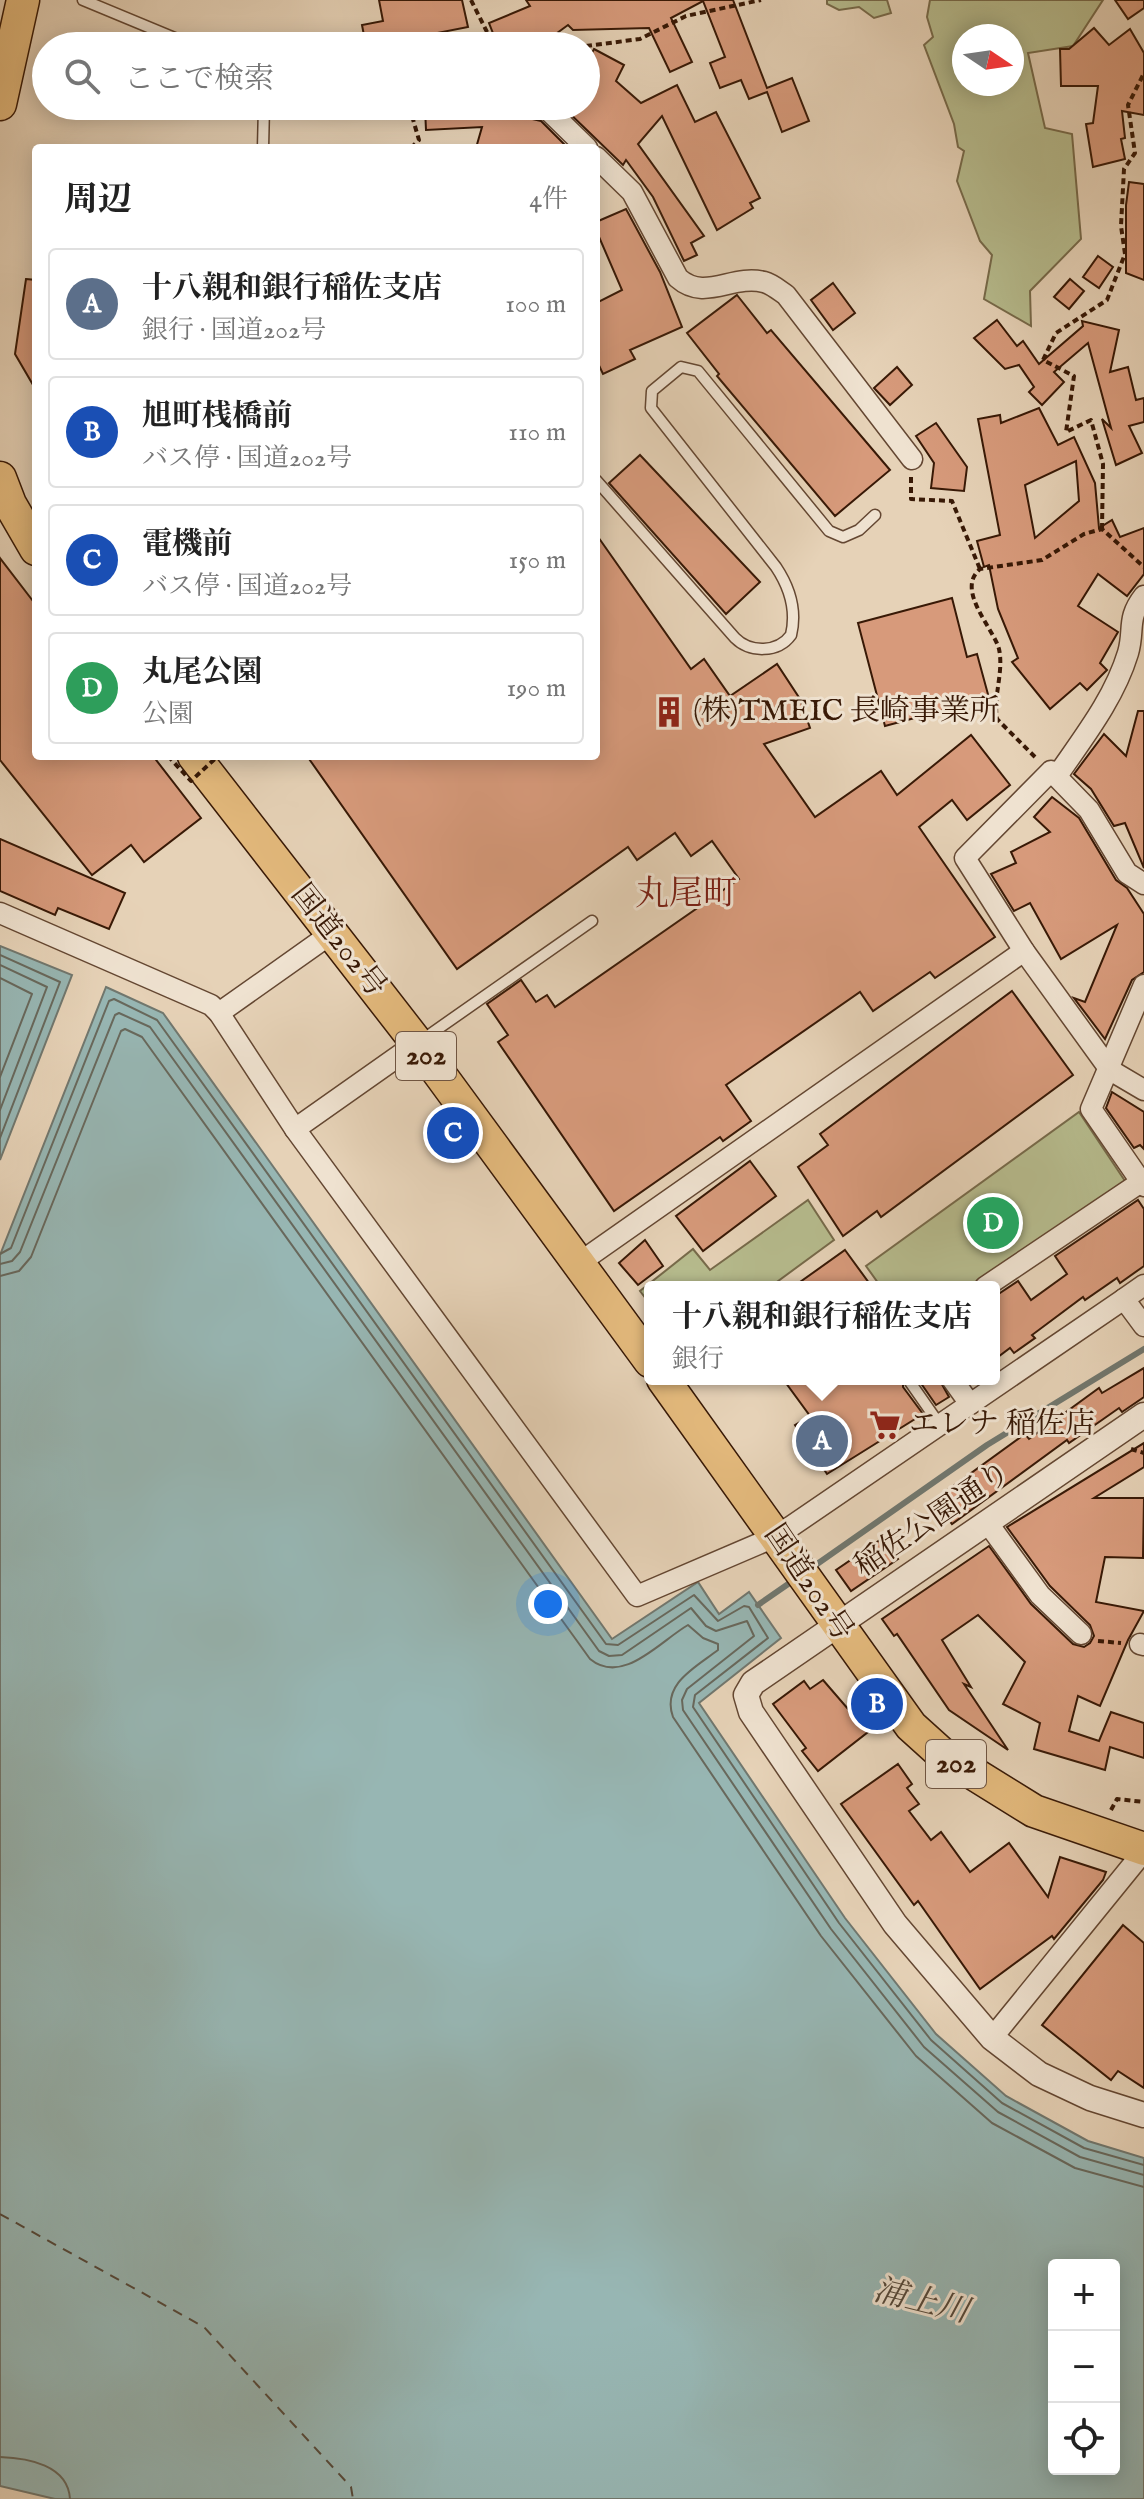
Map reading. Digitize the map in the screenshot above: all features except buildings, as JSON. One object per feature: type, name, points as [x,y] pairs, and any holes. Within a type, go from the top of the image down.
[{"type":"highway","points":[[0,104],[23,0]]},
{"type":"highway","points":[[0,478],[32,541]]},
{"type":"highway","name":"国道202号","points":[[197,760],[417,1043],[644,1353]]},
{"type":"highway","name":"国道202号","points":[[667,1385],[888,1698],[942,1754],[1034,1811],[1144,1850]]},
{"type":"street","points":[[558,120],[583,144]]},
{"type":"street","points":[[600,161],[632,192],[678,278],[690,289],[707,289],[745,281],[766,282],[786,295],[912,459]]},
{"type":"street","points":[[1144,596],[1132,612],[1128,652],[1099,716],[1054,774],[965,858],[1024,951],[1110,1070],[1144,1090]]},
{"type":"street","points":[[1054,774],[1089,810],[1127,873],[1144,884]]},
{"type":"street","points":[[0,913],[211,1005],[219,1013],[295,1129],[637,1596],[783,1545],[940,1425],[998,1385]]},
{"type":"street","points":[[219,1013],[332,933]]},
{"type":"street","points":[[579,1263],[1024,951]]},
{"type":"street","points":[[994,1281],[1142,1184],[1091,1109],[1144,985]]},
{"type":"street","points":[[295,1129],[417,1043]]},
{"type":"street","points":[[1000,1384],[1144,1285]]},
{"type":"street","points":[[1124,1299],[1141,1322]]},
{"type":"street","points":[[956,1385],[970,1404]]},
{"type":"street","name":"稲佐公園通り","points":[[1144,1415],[987,1522],[830,1614],[753,1683],[746,1695],[751,1712],[895,1924],[992,2038],[1039,2074],[1090,2098],[1144,2115]]},
{"type":"street","points":[[987,1522],[1040,1595],[1081,1634]]},
{"type":"street","points":[[992,2038],[1144,1850]]},
{"type":"lane","points":[[83,0],[160,32]]},
{"type":"lane","points":[[263,144],[264,120]]},
{"type":"lane","points":[[600,485],[735,638],[754,648],[773,648],[791,635],[793,607],[790,592],[776,567],[651,408],[652,391],[681,367],[698,371],[829,531],[843,537],[859,530],[875,515]]},
{"type":"lane","points":[[417,1043],[592,921]]},
{"type":"lane","points":[[912,1385],[940,1425]]},
{"type":"path","points":[[471,0],[487,32]]},
{"type":"path","points":[[600,44],[640,39],[686,16],[761,0]]},
{"type":"path","points":[[1144,73],[1128,105],[1135,153],[1124,169],[1121,226],[1125,254],[1107,300],[1056,333],[1043,360],[1074,376],[1066,432],[1091,420],[1103,464],[1102,529],[1144,567]]},
{"type":"path","points":[[413,120],[419,140],[415,144]]},
{"type":"path","points":[[912,459],[911,499],[952,501],[980,569]]},
{"type":"path","points":[[1054,774],[997,719],[999,648],[979,615],[972,581],[980,569],[1042,560],[1084,534],[1102,529]]},
{"type":"path","points":[[172,760],[191,781],[214,760]]},
{"type":"path","points":[[1081,1634],[1111,1643],[1142,1644]]},
{"type":"path","points":[[1117,1799],[1144,1802]]},
{"type":"green space","points":[[827,0],[887,0],[891,13],[874,18],[859,7],[839,10],[827,4]]},
{"type":"green space","points":[[930,0],[1103,0],[1073,46],[1028,53],[1045,128],[1072,134],[1081,239],[1030,291],[1031,326],[984,299],[992,255],[980,241],[957,181],[964,151],[958,147],[954,124],[924,45],[933,37],[927,17]]},
{"type":"green space","points":[[1079,1112],[1125,1181],[978,1281],[877,1281],[866,1266]]},
{"type":"green space","points":[[808,1200],[834,1240],[778,1281],[653,1281],[693,1249],[710,1270]]},
{"type":"water","points":[[0,946],[72,975],[0,1160]]},
{"type":"water","name":"浦上川","points":[[106,987],[163,1013],[612,1639],[698,1582],[719,1614],[749,1592],[781,1638],[699,1703],[845,1918],[936,2034],[1006,2096],[1088,2141],[1144,2158],[1144,2499],[55,2499],[0,2486],[0,1255]]},
{"type":"waterway","points":[[810,1569],[987,1445],[1144,1349]]},
{"type":"waterway","points":[[758,1605],[794,1580]]},
{"type":"ferry route","points":[[0,2214],[204,2327],[351,2487],[353,2499]]},
{"type":"place","name":"(株)TMEIC 長崎事業所","points":[[669,712]]},
{"type":"place","name":"電機前","points":[[453,1133]]},
{"type":"place","name":"丸尾公園","points":[[993,1223]]},
{"type":"place","name":"エレナ 稲佐店","points":[[885,1425]]},
{"type":"place","name":"十八親和銀行稲佐支店","points":[[822,1441]]},
{"type":"place","name":"旭町桟橋前","points":[[877,1704]]},
{"type":"district","name":"丸尾町","points":[[686,894]]}]
